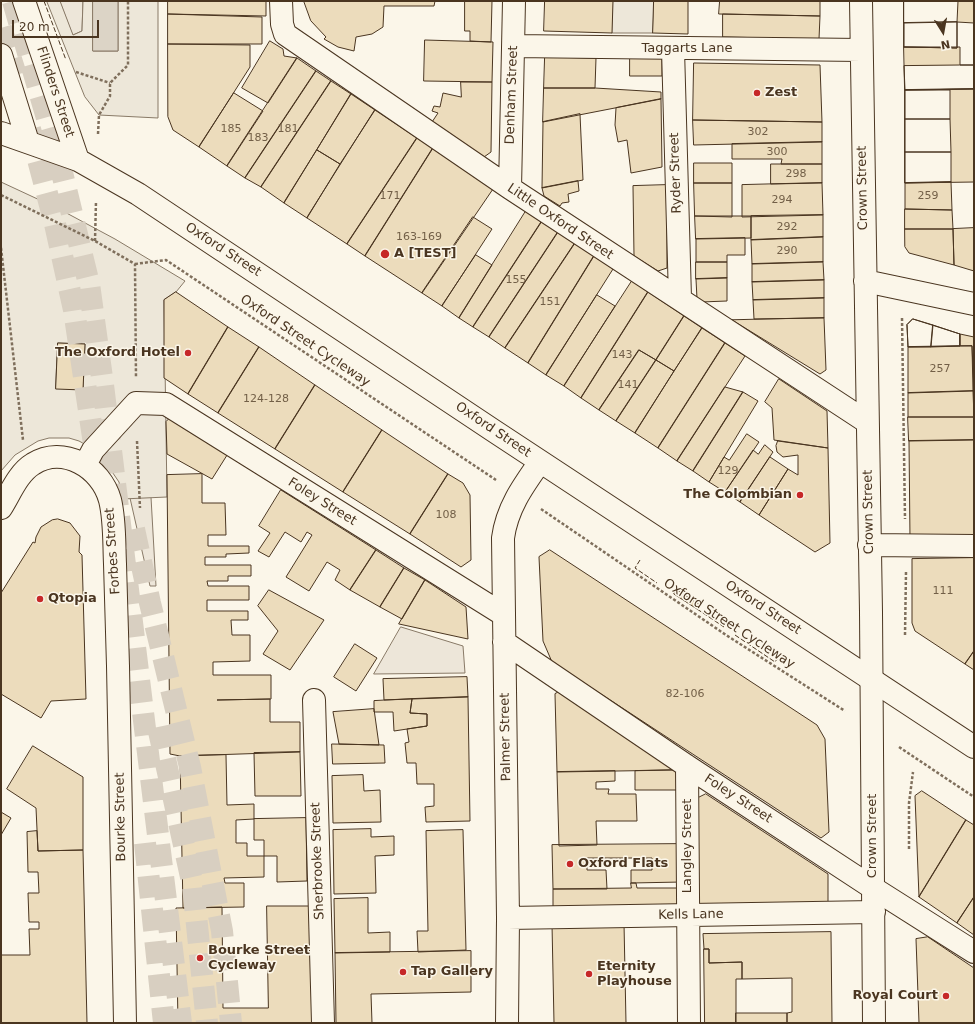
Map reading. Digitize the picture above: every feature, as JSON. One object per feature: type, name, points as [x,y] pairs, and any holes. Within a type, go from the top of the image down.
[{"type":"street","name":"Flinders Street","points":[[24,1],[78,160]]},
{"type":"street","name":"Little Oxford Street","points":[[282,1],[282,24],[286,34],[620,262],[680,298],[868,422]]},
{"type":"street","name":"Denham Street","points":[[510,188],[514,1]]},
{"type":"street","name":"Crown Street","points":[[861,1],[872,729],[874,1023]]},
{"type":"street","name":"Taggarts Lane","points":[[514,46],[861,50]]},
{"type":"street","name":"Ryder Street","points":[[673,49],[680,298]]},
{"type":"street","points":[[1,55],[28,142]]},
{"type":"street","name":"Oxford Street","points":[[1,133],[78,160],[144,198],[540,462],[974,747]]},
{"type":"street","points":[[865,282],[974,304]]},
{"type":"street","points":[[85,465],[94,450],[136,403]]},
{"type":"street","name":"Foley Street","points":[[136,403],[166,404],[504,616]]},
{"type":"street","name":"Forbes Street","points":[[1,508],[27,469],[46,458],[60,456],[74,459],[85,465],[97,476],[110,499],[114,527],[116,611]]},
{"type":"street","name":"Palmer Street","points":[[507,1023],[508,918],[502,538],[505,522],[517,494],[540,462]]},
{"type":"street","points":[[869,546],[974,546]]},
{"type":"street","name":"Bourke Street","points":[[116,611],[125,1023]]},
{"type":"street","name":"Foley Street","points":[[504,642],[687,766],[873,888],[974,952]]},
{"type":"street","name":"Sherbrooke Street","points":[[314,700],[322,1023]]},
{"type":"street","name":"Langley Street","points":[[687,766],[689,1023]]},
{"type":"street","name":"Kells Lane","points":[[508,918],[874,912]]},
{"type":"path","points":[[99,115],[110,96],[110,83],[128,65],[128,1]]},
{"type":"path","points":[[75,71],[110,83]]},
{"type":"path","points":[[1,195],[95,241],[136,264],[136,403],[141,513]]},
{"type":"path","points":[[95,241],[96,229]]},
{"type":"path","points":[[1,248],[27,469]]},
{"type":"path","name":"Oxford Street Cycleway","points":[[136,264],[166,260],[459,455]]},
{"type":"path","points":[[902,318],[905,635]]},
{"type":"path","name":"Oxford Street Cycleway","points":[[577,534],[726,635],[872,729]]},
{"type":"path","points":[[928,767],[974,797]]},
{"type":"path","points":[[909,849],[909,803],[913,772]]},
{"type":"shaded area","points":[[47,1],[60,1],[73,35],[82,31],[83,1],[93,1],[93,51],[118,51],[118,1],[158,1],[158,118],[99,115],[85,97]]},
{"type":"shaded area","points":[[60,1],[83,1],[82,31],[73,35]]},
{"type":"shaded area","points":[[93,1],[118,1],[118,51],[93,51]]},
{"type":"shaded area","points":[[613,1],[654,1],[653,33],[612,33]]},
{"type":"shaded area","points":[[1,182],[59,209],[115,239],[185,281],[176,292],[164,300],[167,497],[122,499],[119,482],[104,460],[90,447],[69,438],[49,438],[38,441],[15,455],[1,471]],"holes":[[[58,343],[85,344],[83,390],[56,388]]]},
{"type":"shaded area","points":[[151,497],[156,586],[150,586],[130,498]]},
{"type":"shaded area","points":[[401,627],[463,646],[465,673],[374,674]]},
{"type":"building","points":[[168,1],[266,1],[266,16],[168,14]]},
{"type":"building","points":[[304,1],[435,1],[434,6],[384,6],[383,27],[372,34],[356,37],[354,51],[338,47],[324,39],[326,37],[311,21]]},
{"type":"building","points":[[465,1],[492,1],[491,42],[470,41],[470,31],[465,31]]},
{"type":"building","points":[[545,1],[613,1],[612,33],[544,31]]},
{"type":"building","points":[[654,1],[688,1],[688,34],[653,33]]},
{"type":"building","points":[[720,1],[820,1],[820,16],[719,14]]},
{"type":"building","points":[[904,1],[958,1],[957,22],[904,23]]},
{"type":"building","points":[[904,1],[974,1],[974,23],[957,22],[957,48],[904,47]]},
{"type":"building","points":[[168,14],[262,17],[262,44],[168,44]]},
{"type":"building","points":[[723,14],[820,16],[819,39],[723,37]]},
{"type":"building","points":[[957,22],[957,48],[904,47],[904,23]]},
{"type":"building","points":[[425,40],[493,42],[492,82],[424,81]]},
{"type":"building","points":[[270,41],[283,49],[284,56],[297,58],[268,103],[242,88]]},
{"type":"building","points":[[168,44],[250,45],[250,67],[199,147],[173,130],[168,117]]},
{"type":"building","points":[[904,47],[960,47],[960,65],[974,65],[974,89],[905,90]]},
{"type":"building","points":[[545,57],[596,58],[595,88],[544,88]]},
{"type":"building","points":[[630,57],[662,58],[662,76],[630,76]]},
{"type":"building","points":[[297,58],[316,71],[245,178],[227,166]]},
{"type":"building","name":"Zest","points":[[694,63],[820,65],[822,122],[693,120]]},
{"type":"building","points":[[974,65],[974,89],[905,90],[904,66]]},
{"type":"building","points":[[316,71],[331,81],[261,187],[245,178]]},
{"type":"building","points":[[331,81],[351,94],[284,203],[261,187]]},
{"type":"building","points":[[461,82],[492,82],[491,152],[484,157],[432,122],[438,113],[432,111],[434,106],[440,107],[443,93],[461,97]]},
{"type":"building","points":[[544,88],[595,88],[661,92],[661,99],[543,122]]},
{"type":"building","points":[[974,89],[974,182],[905,183],[905,90]]},
{"type":"building","points":[[905,90],[950,90],[950,119],[905,119]]},
{"type":"building","points":[[234,93],[263,111],[227,166],[199,147]]},
{"type":"building","points":[[351,94],[375,110],[340,164],[317,150]]},
{"type":"building","points":[[661,99],[662,167],[631,173],[627,140],[618,142],[615,125],[616,108]]},
{"type":"building","points":[[375,110],[417,138],[347,244],[307,218]]},
{"type":"building","points":[[580,114],[583,180],[542,188],[543,122]]},
{"type":"building","points":[[905,119],[950,119],[951,152],[905,152]]},
{"type":"building","points":[[693,120],[822,122],[822,142],[694,145]]},
{"type":"building","points":[[417,138],[433,148],[365,256],[347,244]]},
{"type":"building","points":[[822,142],[822,164],[781,164],[782,159],[732,159],[732,144]]},
{"type":"building","points":[[433,148],[493,189],[422,293],[365,256]]},
{"type":"building","points":[[317,150],[340,164],[307,218],[284,203]]},
{"type":"building","points":[[905,152],[951,152],[951,182],[905,183]]},
{"type":"building","points":[[694,163],[732,163],[732,183],[694,183]]},
{"type":"building","points":[[771,164],[822,164],[822,183],[771,184]]},
{"type":"building","points":[[578,181],[579,191],[568,194],[569,202],[562,203],[560,206],[544,196],[542,188]]},
{"type":"building","points":[[951,182],[952,210],[905,209],[905,183]]},
{"type":"building","points":[[694,183],[732,183],[732,217],[695,216]]},
{"type":"building","points":[[822,183],[823,215],[742,217],[742,185]]},
{"type":"building","points":[[667,185],[667,268],[658,271],[634,256],[633,186]]},
{"type":"building","points":[[905,209],[952,210],[953,229],[905,229]]},
{"type":"building","points":[[526,211],[542,221],[473,327],[459,318]]},
{"type":"building","points":[[823,215],[823,237],[751,240],[751,216]]},
{"type":"building","points":[[695,216],[751,216],[751,238],[696,239]]},
{"type":"building","points":[[473,217],[492,229],[442,306],[422,293]]},
{"type":"building","points":[[542,221],[558,232],[489,337],[473,327]]},
{"type":"building","points":[[974,228],[974,271],[954,265],[953,229]]},
{"type":"building","points":[[905,229],[953,229],[954,265],[909,253],[905,247]]},
{"type":"building","points":[[558,232],[575,243],[505,348],[489,337]]},
{"type":"building","points":[[823,237],[823,262],[752,264],[751,240]]},
{"type":"building","points":[[745,238],[745,255],[727,255],[727,262],[696,262],[696,239]]},
{"type":"building","points":[[575,243],[594,256],[528,363],[505,348]]},
{"type":"building","points":[[476,255],[492,265],[459,318],[442,306]]},
{"type":"building","points":[[594,256],[613,269],[546,375],[528,363]]},
{"type":"building","points":[[696,262],[727,262],[727,278],[696,279]]},
{"type":"building","points":[[823,262],[824,280],[752,282],[752,264]]},
{"type":"building","points":[[727,278],[727,301],[701,302],[697,299],[696,279]]},
{"type":"building","points":[[824,280],[824,298],[753,300],[752,282]]},
{"type":"building","points":[[632,281],[648,292],[581,398],[564,386]]},
{"type":"building","name":"The Oxford Hotel","points":[[176,292],[228,327],[188,394],[164,378],[164,300]]},
{"type":"building","points":[[648,292],[684,316],[656,360],[639,350],[599,410],[581,398]]},
{"type":"building","points":[[597,295],[615,306],[564,386],[546,375]]},
{"type":"building","points":[[824,298],[824,318],[754,319],[753,300]]},
{"type":"building","points":[[684,316],[702,328],[674,371],[656,360]]},
{"type":"building","points":[[824,318],[826,370],[820,374],[732,320]]},
{"type":"building","points":[[913,319],[933,325],[931,347],[908,347],[907,325]]},
{"type":"building","points":[[913,319],[960,334],[960,346],[908,347],[907,325]]},
{"type":"building","points":[[933,325],[960,334],[960,346],[931,347]]},
{"type":"building","points":[[228,327],[259,347],[218,413],[188,394]]},
{"type":"building","points":[[702,328],[725,343],[658,448],[635,433]]},
{"type":"building","points":[[960,334],[974,337],[974,391],[972,346],[960,346]]},
{"type":"building","points":[[58,343],[85,344],[83,390],[56,389]]},
{"type":"building","points":[[725,343],[745,356],[677,461],[658,448]]},
{"type":"building","points":[[972,346],[973,391],[908,393],[908,347]]},
{"type":"building","points":[[259,347],[315,385],[275,449],[218,413]]},
{"type":"building","points":[[639,350],[656,360],[616,421],[599,410]]},
{"type":"building","points":[[656,360],[674,371],[635,433],[616,421]]},
{"type":"building","points":[[779,379],[827,411],[828,448],[774,440],[772,408],[765,402]]},
{"type":"building","points":[[315,385],[382,430],[343,492],[275,449]]},
{"type":"building","points":[[725,387],[743,392],[693,471],[677,461]]},
{"type":"building","points":[[973,391],[974,417],[908,417],[908,393]]},
{"type":"building","points":[[743,392],[758,401],[709,482],[693,471]]},
{"type":"building","points":[[908,417],[974,417],[974,440],[909,441]]},
{"type":"building","points":[[170,418],[229,452],[212,479],[167,454],[166,422]]},
{"type":"building","points":[[382,430],[448,474],[410,534],[343,492]]},
{"type":"building","points":[[747,434],[759,442],[725,492],[709,482],[724,457],[729,460]]},
{"type":"building","points":[[974,440],[974,539],[910,539],[909,441]]},
{"type":"building","name":"The Colombian","points":[[778,441],[828,448],[830,543],[815,552],[759,515],[788,469],[798,475],[798,455],[783,457],[777,452],[776,446]]},
{"type":"building","points":[[765,445],[773,452],[740,502],[725,492],[753,450],[758,454]]},
{"type":"building","points":[[770,457],[788,469],[759,515],[740,502]]},
{"type":"building","points":[[202,474],[202,503],[225,503],[226,535],[208,535],[208,546],[249,546],[249,553],[226,554],[226,557],[205,557],[205,565],[251,565],[251,576],[228,576],[228,581],[207,581],[208,586],[249,586],[249,600],[207,600],[207,611],[248,611],[248,620],[231,620],[232,635],[250,635],[250,661],[213,662],[213,675],[271,675],[270,722],[300,722],[300,752],[180,756],[170,754],[167,475]]},
{"type":"building","points":[[448,474],[463,483],[470,495],[471,560],[461,567],[410,534]]},
{"type":"building","points":[[281,490],[376,550],[350,590],[335,580],[340,570],[327,562],[309,591],[286,577],[312,535],[307,532],[301,542],[285,532],[269,557],[258,551],[270,533],[259,526]]},
{"type":"building","points":[[58,519],[70,523],[80,536],[79,552],[82,555],[86,699],[51,701],[41,718],[1,694],[1,593],[33,542],[35,543],[41,527],[52,520]]},
{"type":"building","points":[[376,550],[404,568],[380,607],[350,590]]},
{"type":"building","points":[[550,550],[817,725],[825,739],[829,832],[821,838],[552,662],[543,641],[539,557]]},
{"type":"building","points":[[974,558],[974,651],[965,664],[915,631],[912,623],[912,559]]},
{"type":"building","points":[[404,568],[425,580],[402,619],[380,607]]},
{"type":"building","points":[[425,580],[466,607],[468,639],[399,624]]},
{"type":"building","points":[[269,590],[324,620],[290,670],[263,654],[278,631],[258,606]]},
{"type":"building","points":[[677,590],[700,605],[697,609],[674,594]]},
{"type":"building","points":[[355,644],[377,658],[356,691],[334,677]]},
{"type":"building","points":[[974,651],[974,670],[965,664]]},
{"type":"building","points":[[467,677],[468,697],[384,700],[383,679]]},
{"type":"building","points":[[563,690],[677,770],[557,772],[555,694]]},
{"type":"building","points":[[468,697],[470,821],[426,822],[425,807],[434,806],[434,784],[417,784],[416,763],[407,763],[405,743],[409,742],[407,729],[427,726],[427,714],[410,713],[412,699]]},
{"type":"building","points":[[412,699],[410,713],[427,714],[427,726],[394,731],[393,712],[374,712],[374,701]]},
{"type":"building","points":[[374,709],[379,745],[339,744],[333,712]]},
{"type":"building","points":[[332,744],[384,745],[385,763],[333,764]]},
{"type":"building","points":[[33,746],[83,777],[83,850],[38,851],[36,808],[7,789]]},
{"type":"building","points":[[300,752],[301,796],[255,796],[254,753]]},
{"type":"building","points":[[226,755],[227,805],[254,804],[254,819],[236,820],[236,843],[247,843],[247,856],[264,856],[264,877],[224,878],[225,883],[244,883],[244,907],[183,908],[180,756]]},
{"type":"building","points":[[677,770],[680,790],[635,790],[635,771]]},
{"type":"building","points":[[615,771],[615,781],[596,782],[596,789],[609,789],[608,794],[636,794],[637,821],[596,821],[597,845],[559,846],[557,772]]},
{"type":"building","points":[[363,775],[364,791],[380,790],[381,822],[333,823],[332,776]]},
{"type":"building","points":[[922,791],[966,820],[919,897],[915,796]]},
{"type":"building","points":[[706,794],[828,874],[828,907],[698,909],[696,799]]},
{"type":"building","points":[[1,812],[11,818],[1,835]]},
{"type":"building","points":[[306,818],[307,881],[277,882],[277,856],[264,856],[264,840],[254,840],[254,819]]},
{"type":"building","points":[[966,820],[974,825],[974,897],[957,923],[919,897]]},
{"type":"building","points":[[371,829],[371,837],[394,836],[394,855],[375,856],[376,893],[334,894],[333,830]]},
{"type":"building","points":[[463,830],[466,950],[418,952],[417,931],[428,931],[426,831]]},
{"type":"building","points":[[37,831],[38,851],[83,850],[87,1023],[1,1023],[1,955],[30,955],[29,929],[39,929],[39,922],[29,922],[28,893],[39,893],[38,872],[28,872],[27,832]]},
{"type":"building","name":"Oxford Flats","points":[[682,844],[682,882],[631,883],[631,870],[652,870],[652,858],[587,858],[587,870],[606,870],[607,889],[553,889],[552,845]]},
{"type":"building","points":[[631,883],[636,883],[637,888],[682,888],[682,906],[553,908],[553,889],[631,888]]},
{"type":"building","points":[[974,897],[974,935],[957,923]]},
{"type":"building","points":[[368,898],[368,933],[390,932],[390,952],[335,953],[334,899]]},
{"type":"building","name":"Bourke Street Cycleway","points":[[267,906],[312,906],[313,1023],[178,1023],[176,908],[222,907],[223,1008],[268,1008]]},
{"type":"building","name":"Eternity Playhouse","points":[[624,923],[626,1023],[554,1023],[552,924]]},
{"type":"building","points":[[831,932],[832,1023],[787,1023],[787,1013],[792,1012],[792,978],[742,979],[742,962],[709,963],[709,949],[704,949],[703,934]]},
{"type":"building","name":"Royal Court","points":[[928,937],[974,968],[974,1023],[919,1023],[916,939]]},
{"type":"building","points":[[704,949],[709,949],[709,963],[742,962],[742,979],[736,979],[736,1023],[705,1023]]},
{"type":"building","name":"Tap Gallery","points":[[471,951],[471,992],[371,994],[372,1023],[336,1023],[335,953]]},
{"type":"building","points":[[736,1013],[787,1013],[787,1023],[736,1023]]},
{"type":"tunnel","points":[[13,1],[58,156],[89,284],[103,385],[181,1023]]},
{"type":"tunnel","points":[[1,28],[16,75]]},
{"type":"tunnel","points":[[30,129],[55,224],[74,310],[97,464]]},
{"type":"tunnel","points":[[134,529],[150,603],[190,767],[222,931],[231,1023]]},
{"type":"tunnel","points":[[158,727],[193,886],[207,1023]]},
{"type":"tunnel","points":[[145,843],[164,1023]]},
{"type":"fence","points":[[44,1],[66,60]]},
{"type":"fence","points":[[640,560],[635,568],[657,583]]},
{"type":"fence","points":[[697,609],[724,627]]},
{"type":"fence","points":[[735,635],[775,662],[780,655]]},
{"type":"place","name":"Zest","points":[[757,93]]},
{"type":"place","name":"A [TEST]","points":[[385,254]]},
{"type":"place","name":"The Oxford Hotel","points":[[188,353]]},
{"type":"place","name":"The Colombian","points":[[800,495]]},
{"type":"place","name":"Qtopia","points":[[40,599]]},
{"type":"place","name":"Oxford Flats","points":[[570,864]]},
{"type":"place","name":"Bourke Street Cycleway","points":[[200,958]]},
{"type":"place","name":"Tap Gallery","points":[[403,972]]},
{"type":"place","name":"Eternity Playhouse","points":[[589,974]]},
{"type":"place","name":"Royal Court","points":[[946,996]]}]
